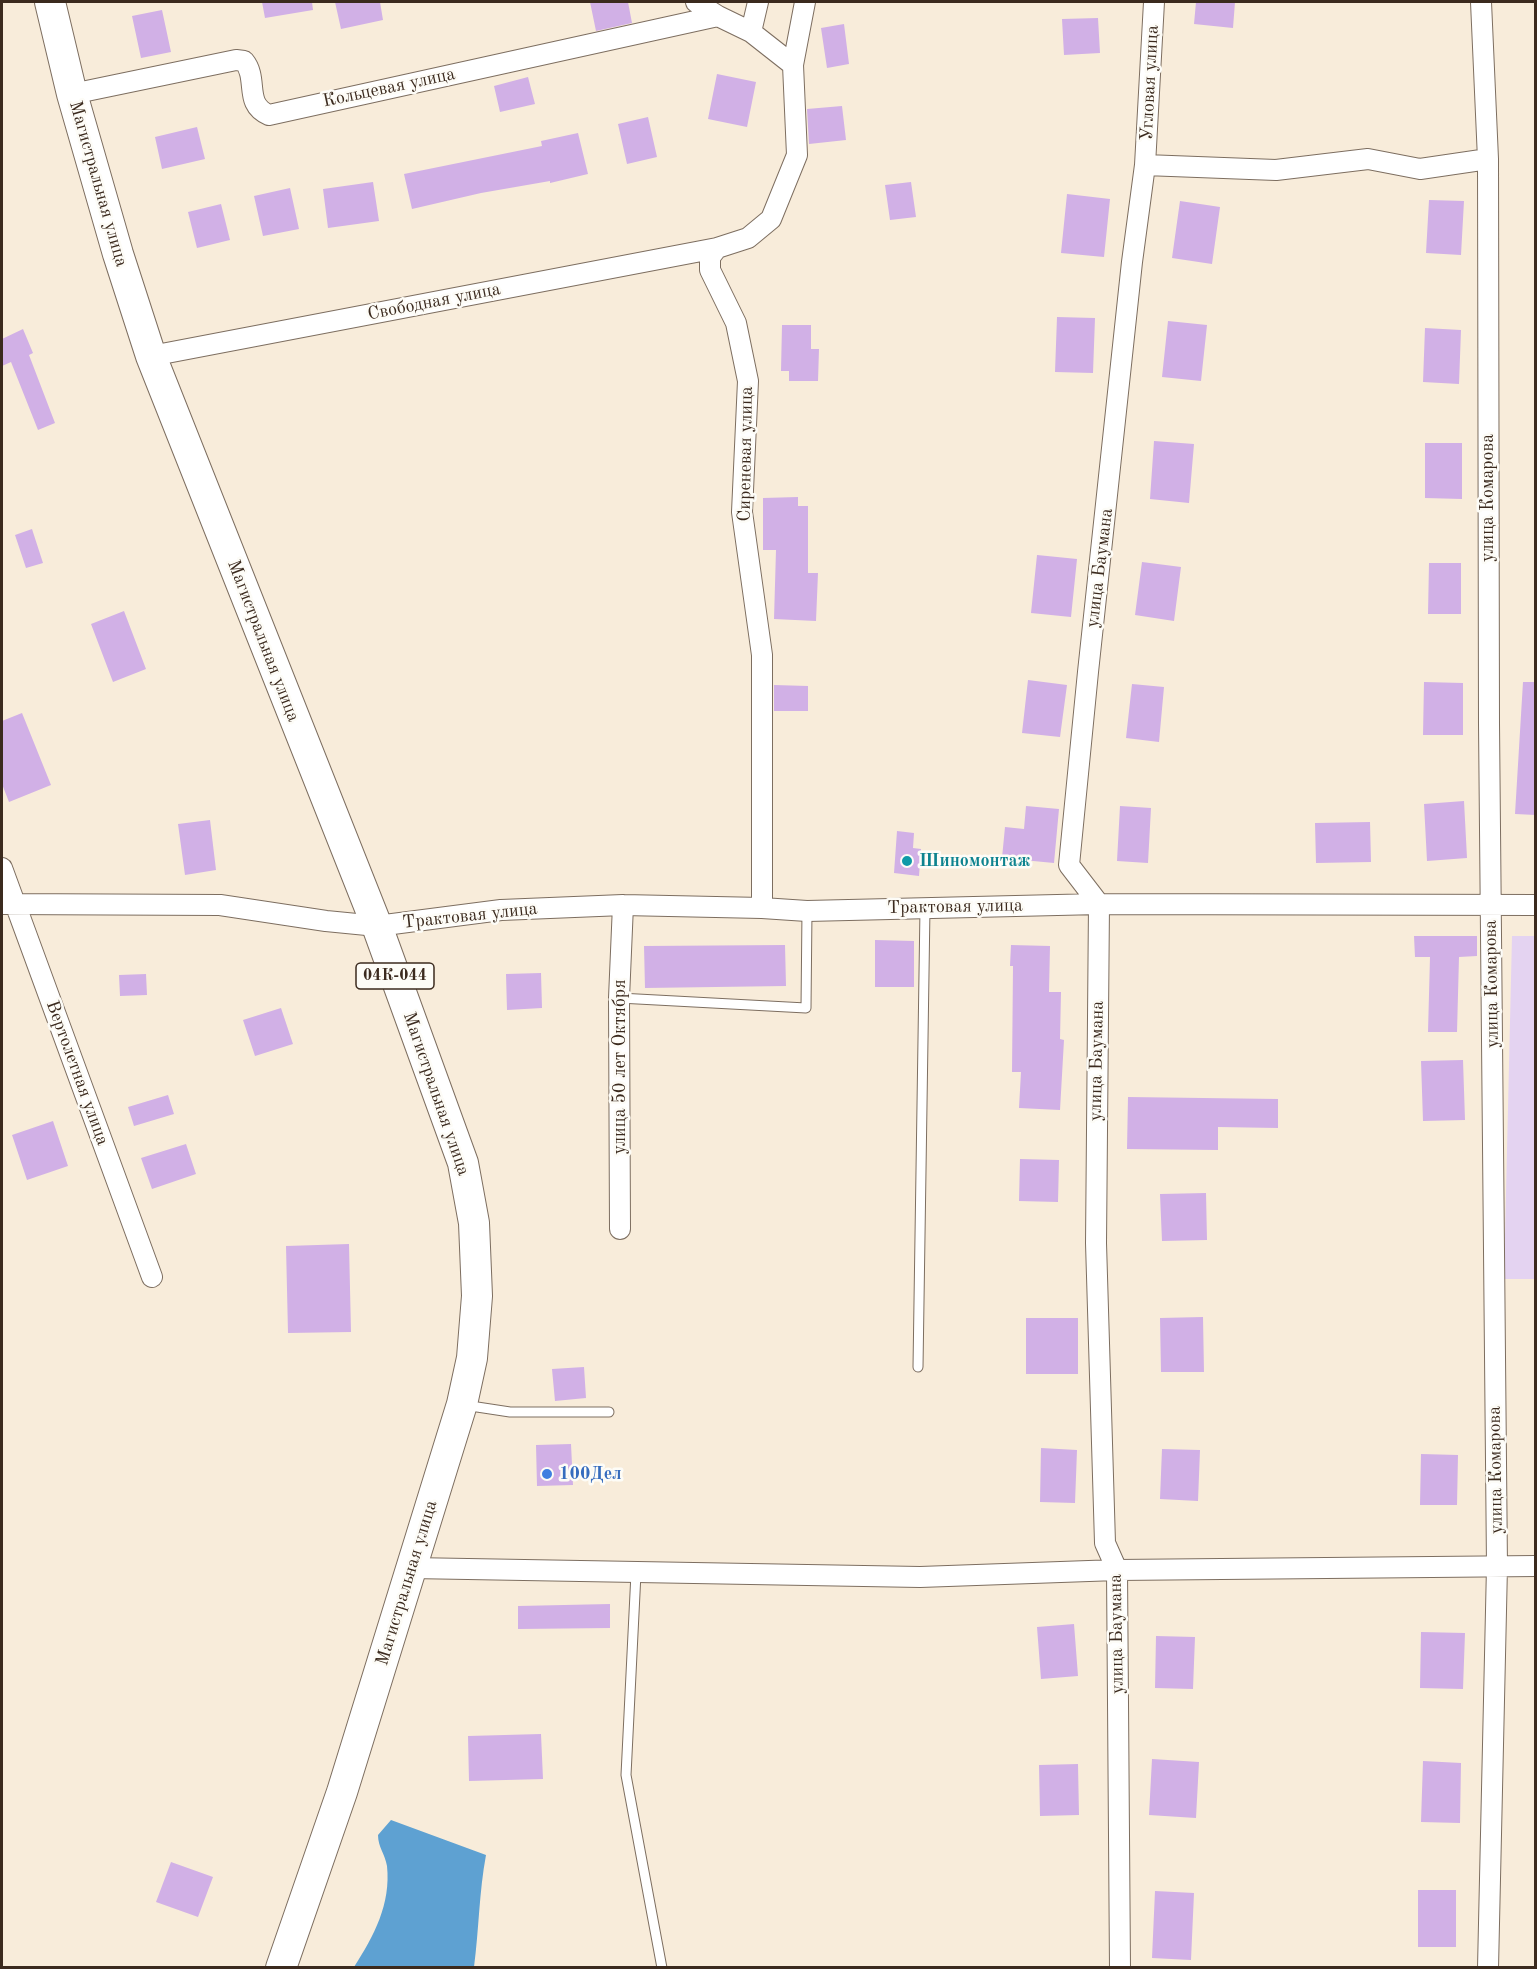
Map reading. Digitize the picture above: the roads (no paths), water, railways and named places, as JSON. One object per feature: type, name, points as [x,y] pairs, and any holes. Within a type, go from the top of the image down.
[{"type":"main road","name":"Магистральная улица","points":[[50,2],[72,94],[118,254],[151,356],[376,926],[463,1163],[472,1213],[477,1296],[472,1358],[462,1404],[342,1792],[281,1968]]},
{"type":"street","points":[[696,2],[751,32],[793,65]]},
{"type":"street","points":[[751,32],[758,2]]},
{"type":"street","points":[[717,248],[748,238],[771,219],[797,155],[793,65],[805,2]]},
{"type":"street","name":"Угловая улица","points":[[1145,165],[1154,2]]},
{"type":"street","name":"улица Комарова","points":[[1480,2],[1488,159],[1489,713],[1497,1566],[1488,1968]]},
{"type":"street","name":"Кольцевая улица","points":[[72,94],[236,60],[244,61],[249,67],[255,104],[260,111],[269,115],[718,16]]},
{"type":"street","points":[[1145,165],[1276,170],[1368,159],[1420,169],[1488,159]]},
{"type":"street","name":"улица Баумана","points":[[1120,1968],[1117,1570],[1105,1543],[1096,1243],[1099,904],[1070,865],[1132,262],[1145,165]]},
{"type":"street","name":"Свободная улица","points":[[151,356],[717,248]]},
{"type":"street","name":"Сиреневая улица","points":[[717,248],[710,256],[710,270],[736,323],[748,381],[742,512],[762,655],[762,908]]},
{"type":"street","name":"Вертолетная улица","points":[[2,868],[8,904],[152,1277]]},
{"type":"street","name":"Трактовая улица","points":[[8,904],[220,905],[376,926],[501,910],[623,905],[807,910],[1099,904],[1536,905]]},
{"type":"street","name":"улица 50 лет Октября","points":[[620,1229],[620,998],[623,905]]},
{"type":"street","points":[[411,1568],[920,1577],[1117,1570],[1536,1566]]},
{"type":"lane","points":[[918,1367],[925,908]]},
{"type":"lane","points":[[620,998],[806,1008],[807,910]]},
{"type":"lane","points":[[462,1404],[510,1412],[609,1412]]},
{"type":"lane","points":[[636,1573],[626,1776],[662,1968]]},
{"type":"water","points":[[391,1820],[486,1855],[474,1967],[354,1967],[380,1919],[384,1906],[388,1880],[387,1866],[378,1835]]},
{"type":"place","name":"Шиномонтаж","points":[[907,861]]},
{"type":"place","name":"100Дел","points":[[547,1474]]}]
